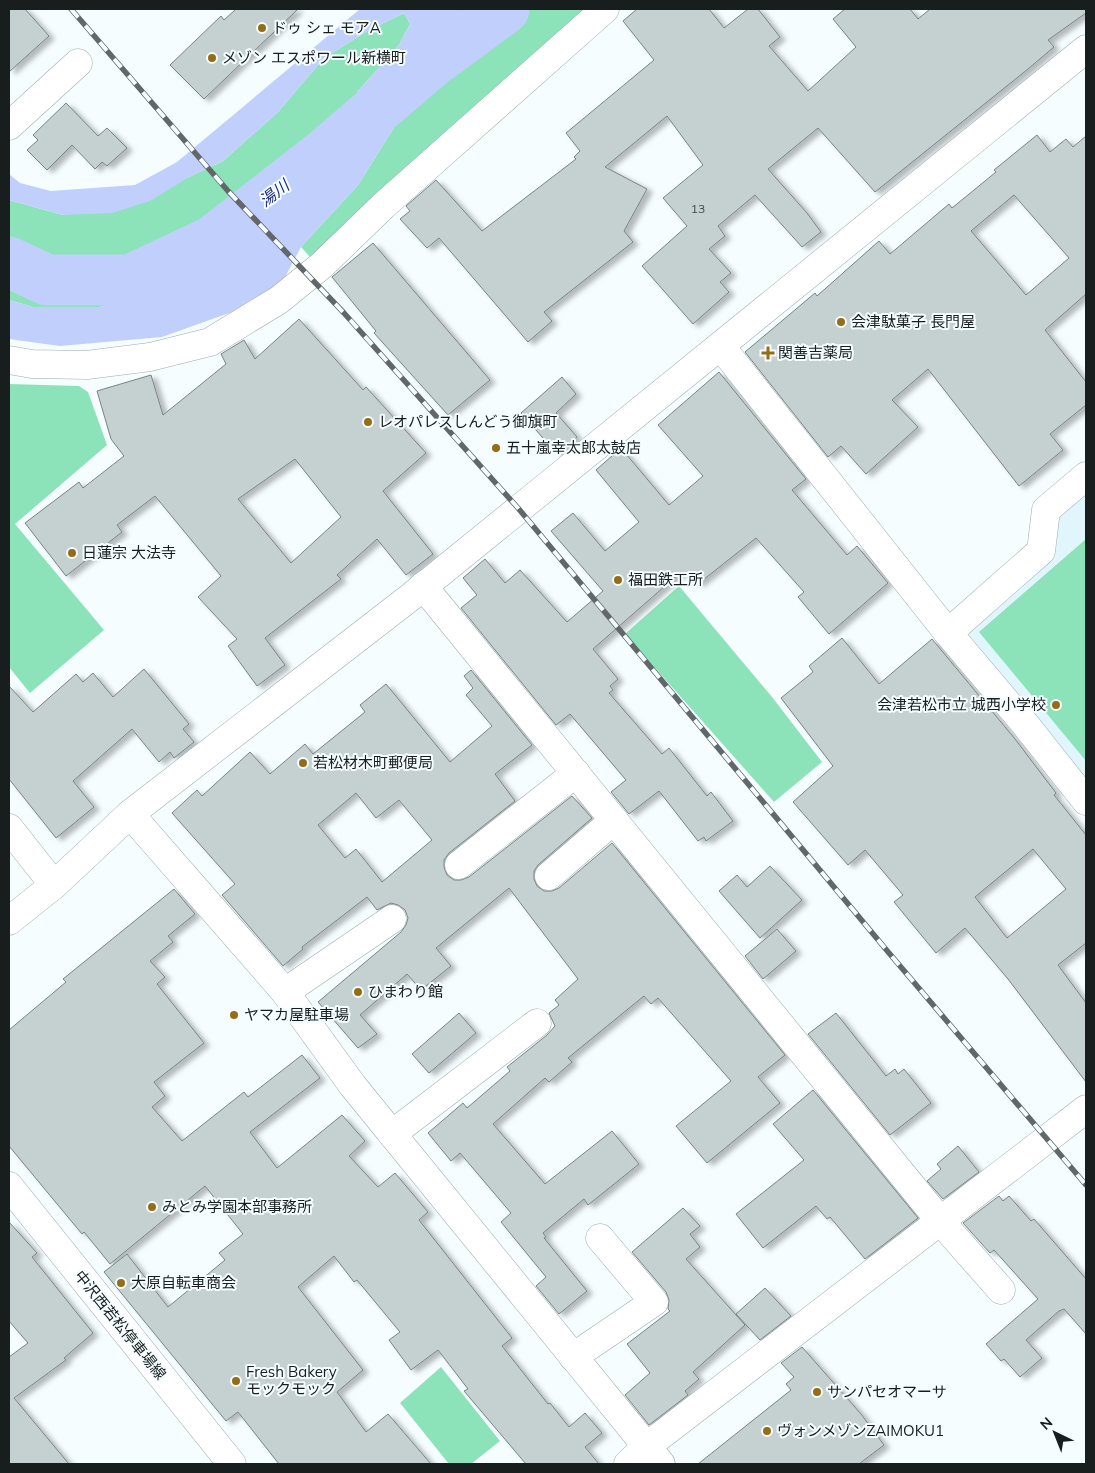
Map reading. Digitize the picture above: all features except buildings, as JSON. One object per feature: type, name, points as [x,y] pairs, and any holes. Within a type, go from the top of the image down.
[{"type":"street","points":[[9,360],[32,364],[87,365],[150,357],[210,342],[279,300],[322,265],[383,206],[605,9]]},
{"type":"street","points":[[9,921],[54,884],[130,814],[424,586],[1086,49]]},
{"type":"street","points":[[9,126],[78,63]]},
{"type":"street","points":[[730,358],[948,633],[1025,724],[1086,801]]},
{"type":"street","points":[[948,633],[1041,551],[1046,510],[1086,476]]},
{"type":"street","points":[[424,586],[941,1222],[1000,1290]]},
{"type":"street","points":[[459,865],[576,773]]},
{"type":"street","points":[[130,814],[285,992],[352,1086],[573,1358],[646,1458],[941,1222],[1086,1109]]},
{"type":"street","points":[[549,876],[614,820]]},
{"type":"street","points":[[9,828],[54,884]]},
{"type":"street","points":[[285,992],[392,919]]},
{"type":"street","points":[[392,1134],[537,1023]]},
{"type":"street","name":"中沢西若松停車場線","points":[[9,1186],[232,1464]]},
{"type":"street","points":[[573,1358],[654,1302],[600,1238]]},
{"type":"shaded area","name":"会津若松市立 城西小学校","points":[[1086,482],[1086,782],[963,628],[1045,554],[1050,511]]},
{"type":"green space","points":[[497,9],[591,9],[311,258],[301,247],[358,185],[395,126]]},
{"type":"green space","points":[[404,13],[410,24],[399,45],[358,91],[340,120],[321,171],[278,222],[244,238],[205,267],[149,294],[100,307],[33,307],[9,300],[9,200],[63,215],[189,177],[223,161],[278,112],[324,58],[369,30]]},
{"type":"green space","points":[[9,384],[79,386],[88,392],[107,445],[15,524],[104,630],[30,693],[9,667]]},
{"type":"green space","name":"会津若松市立 城西小学校","points":[[1086,539],[1086,761],[979,632]]},
{"type":"green space","points":[[679,586],[772,697],[822,762],[774,802],[625,634]]},
{"type":"green space","points":[[441,1367],[500,1441],[471,1464],[449,1464],[400,1403]]},
{"type":"water","points":[[360,9],[497,9],[395,126],[358,185],[301,247],[283,281],[232,312],[162,337],[60,346],[9,339],[9,300],[33,307],[100,307],[149,294],[205,267],[244,238],[278,222],[321,171],[340,120],[358,91],[399,45],[410,24],[404,13],[369,30],[324,58],[278,112],[223,161],[189,177],[150,201],[112,213],[63,215],[9,200],[9,174],[20,183],[51,191],[135,185],[177,162]]},
{"type":"waterway","name":"湯川","points":[[9,262],[47,280],[130,280],[213,241],[321,157],[432,62],[504,9]]},
{"type":"railway","points":[[71,9],[228,191],[344,313],[518,508],[889,953],[1086,1185]]},
{"type":"place","name":"ドゥ シェ モアA","points":[[262,28]]},
{"type":"place","name":"メゾン エスポワール新横町","points":[[212,58]]},
{"type":"place","name":"会津駄菓子 長門屋","points":[[841,322]]},
{"type":"place","name":"関善吉薬局","points":[[768,353]]},
{"type":"place","name":"レオパレスしんどう御旗町","points":[[368,422]]},
{"type":"place","name":"五十嵐幸太郎太鼓店","points":[[496,448]]},
{"type":"place","name":"日蓮宗 大法寺","points":[[72,553]]},
{"type":"place","name":"福田鉄工所","points":[[618,580]]},
{"type":"place","name":"会津若松市立 城西小学校","points":[[1056,705]]},
{"type":"place","name":"若松材木町郵便局","points":[[303,763]]},
{"type":"place","name":"ひまわり館","points":[[358,992]]},
{"type":"place","name":"ヤマカ屋駐車場","points":[[234,1015]]},
{"type":"place","name":"みとみ学園本部事務所","points":[[152,1207]]},
{"type":"place","name":"大原自転車商会","points":[[121,1283]]},
{"type":"place","name":"Fresh Bakery モックモック","points":[[236,1381]]},
{"type":"place","name":"サンパセオマーサ","points":[[817,1392]]},
{"type":"place","name":"ヴォンメゾンZAIMOKU1","points":[[767,1431]]}]
